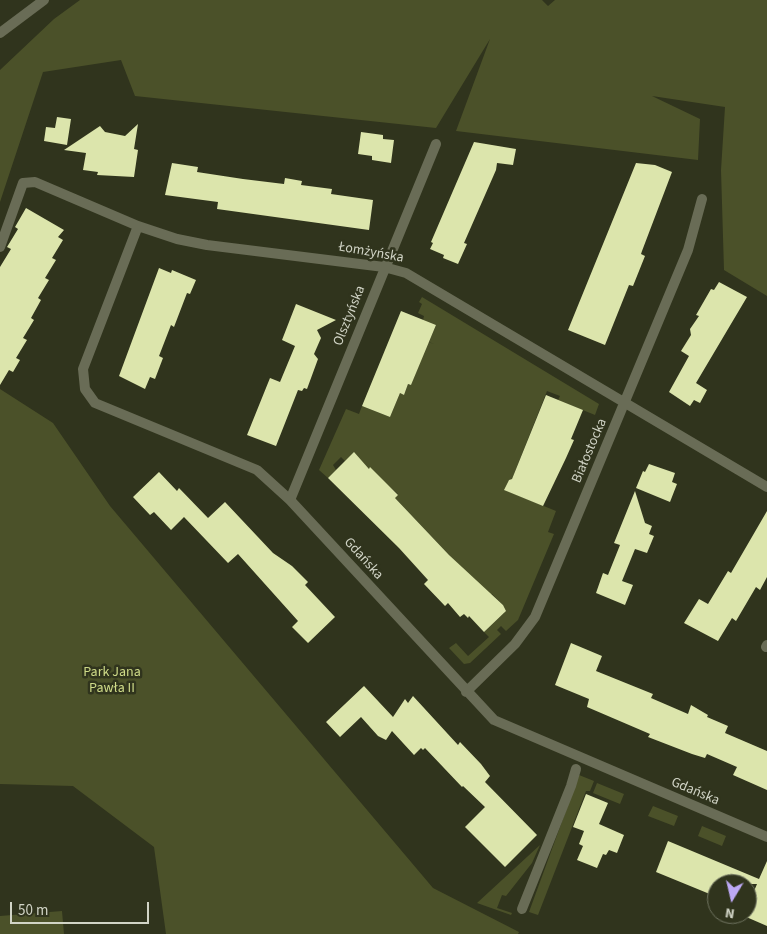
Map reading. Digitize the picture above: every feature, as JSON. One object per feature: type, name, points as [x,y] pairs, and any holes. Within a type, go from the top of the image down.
[{"type":"street","points":[[0,33],[44,0]]},
{"type":"street","name":"Olsztyńska","points":[[290,500],[436,144]]},
{"type":"street","name":"Łomżyńska","points":[[0,247],[23,183],[35,182],[138,226],[177,239],[207,245],[384,267],[415,277],[626,401],[767,487]]},
{"type":"street","name":"Białostocka","points":[[466,692],[515,644],[535,616],[688,250],[702,199]]},
{"type":"street","name":"Gdańska","points":[[138,226],[83,369],[85,389],[95,402],[257,470],[290,500],[494,720],[767,837]]},
{"type":"street","points":[[522,909],[576,770]]},
{"type":"green space","points":[[80,0],[542,0],[548,6],[555,0],[767,0],[767,296],[724,270],[721,170],[725,107],[652,96],[700,119],[698,160],[456,131],[490,39],[436,128],[135,96],[121,60],[43,72],[0,202],[0,70],[54,19]]},
{"type":"green space","points":[[422,297],[599,404],[595,415],[558,400],[560,396],[547,391],[512,479],[509,480],[506,487],[507,491],[556,511],[548,532],[554,534],[518,620],[506,631],[501,626],[497,630],[501,634],[470,663],[464,664],[449,648],[456,643],[468,656],[489,637],[484,632],[504,613],[503,605],[449,555],[395,498],[398,494],[354,453],[345,461],[341,457],[333,465],[336,470],[328,478],[319,470],[346,409],[359,414],[362,406],[390,417],[400,393],[404,395],[408,384],[411,385],[428,342],[434,344],[429,342],[436,325],[423,320],[424,316],[418,313],[422,304],[419,302]]},
{"type":"green space","name":"Park Jana Pawła II","points":[[0,389],[53,423],[110,506],[433,888],[519,932],[518,934],[166,934],[154,847],[73,786],[0,784]]},
{"type":"green space","points":[[579,775],[594,781],[590,791],[586,791],[538,915],[529,912]]},
{"type":"green space","points":[[597,783],[624,794],[620,804],[593,793]]},
{"type":"green space","points":[[653,806],[678,816],[674,826],[648,816]]},
{"type":"green space","points":[[702,826],[726,836],[722,846],[698,836]]},
{"type":"green space","points":[[540,845],[532,863],[506,896],[502,895],[497,908],[512,913],[511,915],[477,903]]},
{"type":"green space","points":[[62,911],[64,934],[0,934],[0,916]]},
{"type":"building","points":[[57,117],[71,119],[67,145],[44,141],[46,127],[55,128]]},
{"type":"building","points":[[138,124],[134,149],[138,150],[134,177],[97,175],[98,172],[83,170],[86,153],[64,150],[100,126],[105,132],[125,136]]},
{"type":"building","points":[[361,132],[383,135],[383,139],[394,140],[391,163],[372,160],[372,156],[358,154]]},
{"type":"building","points":[[474,142],[516,149],[513,165],[497,163],[496,170],[464,243],[467,244],[458,264],[443,258],[444,255],[430,249],[433,243],[431,242]]},
{"type":"building","points":[[172,163],[198,167],[197,172],[243,179],[284,184],[285,178],[302,181],[301,185],[332,189],[331,194],[373,200],[369,230],[217,209],[218,202],[165,195]]},
{"type":"building","points":[[636,163],[655,165],[672,172],[641,254],[645,256],[633,286],[629,285],[605,345],[568,330]]},
{"type":"building","points":[[26,208],[64,230],[58,237],[63,240],[52,258],[56,260],[45,278],[49,280],[38,298],[41,300],[31,318],[34,320],[23,338],[27,340],[16,358],[20,360],[13,372],[9,370],[0,385],[0,267],[11,249],[7,247],[18,229],[15,227]]},
{"type":"building","points":[[159,268],[171,273],[172,270],[196,280],[190,294],[187,293],[174,327],[171,325],[159,356],[163,358],[155,379],[150,377],[145,389],[119,376]]},
{"type":"building","points":[[719,282],[747,297],[696,383],[707,390],[700,403],[694,400],[690,406],[669,392],[689,356],[681,351],[691,335],[690,329],[699,316],[696,315],[711,289],[714,290]]},
{"type":"building","points":[[296,304],[336,320],[317,330],[321,338],[314,354],[318,359],[307,389],[298,390],[276,446],[247,435],[270,378],[280,382],[295,346],[282,340]]},
{"type":"building","points":[[401,311],[436,325],[411,385],[408,384],[404,395],[400,393],[390,417],[362,406]]},
{"type":"building","points":[[546,395],[583,410],[571,439],[574,440],[543,506],[504,490],[509,480],[512,479]]},
{"type":"building","points":[[354,452],[369,469],[370,467],[398,495],[395,498],[449,555],[503,605],[506,611],[484,632],[469,616],[468,618],[464,614],[460,617],[448,603],[445,606],[424,584],[428,580],[399,548],[328,478]]},
{"type":"building","points":[[649,464],[675,473],[672,482],[677,484],[670,502],[636,488],[643,471],[645,472]]},
{"type":"building","points":[[159,472],[177,491],[179,488],[208,518],[225,502],[273,553],[292,566],[308,582],[305,585],[335,617],[308,643],[292,627],[298,621],[238,554],[228,563],[184,517],[171,530],[154,512],[150,515],[133,497]]},
{"type":"building","points":[[635,491],[645,523],[652,526],[649,534],[654,536],[647,553],[635,549],[622,581],[633,585],[625,605],[596,593],[603,573],[608,575],[620,545],[614,543]]},
{"type":"building","points":[[767,511],[767,577],[760,590],[756,587],[736,621],[732,618],[718,641],[684,623],[699,599],[708,604],[728,571],[731,573]]},
{"type":"building","points":[[571,643],[602,656],[596,671],[653,694],[651,698],[688,714],[691,705],[708,715],[707,717],[728,726],[725,733],[767,751],[767,790],[733,775],[737,767],[707,754],[705,758],[648,737],[650,734],[587,707],[589,699],[555,685]]},
{"type":"building","points":[[364,686],[393,717],[405,699],[408,703],[413,696],[458,745],[460,742],[481,764],[490,776],[485,782],[537,835],[505,867],[465,827],[485,807],[462,787],[425,748],[423,750],[421,748],[414,755],[392,731],[386,740],[378,736],[361,717],[340,737],[326,722]]},
{"type":"building","points":[[586,794],[608,803],[599,824],[624,835],[617,853],[609,850],[606,855],[603,854],[597,868],[577,860],[583,846],[579,844],[584,831],[573,827]]},
{"type":"building","points":[[668,841],[747,874],[707,874],[707,893],[656,872]]},
{"type":"building","points":[[767,861],[767,926],[757,922],[757,878],[759,879]]}]
